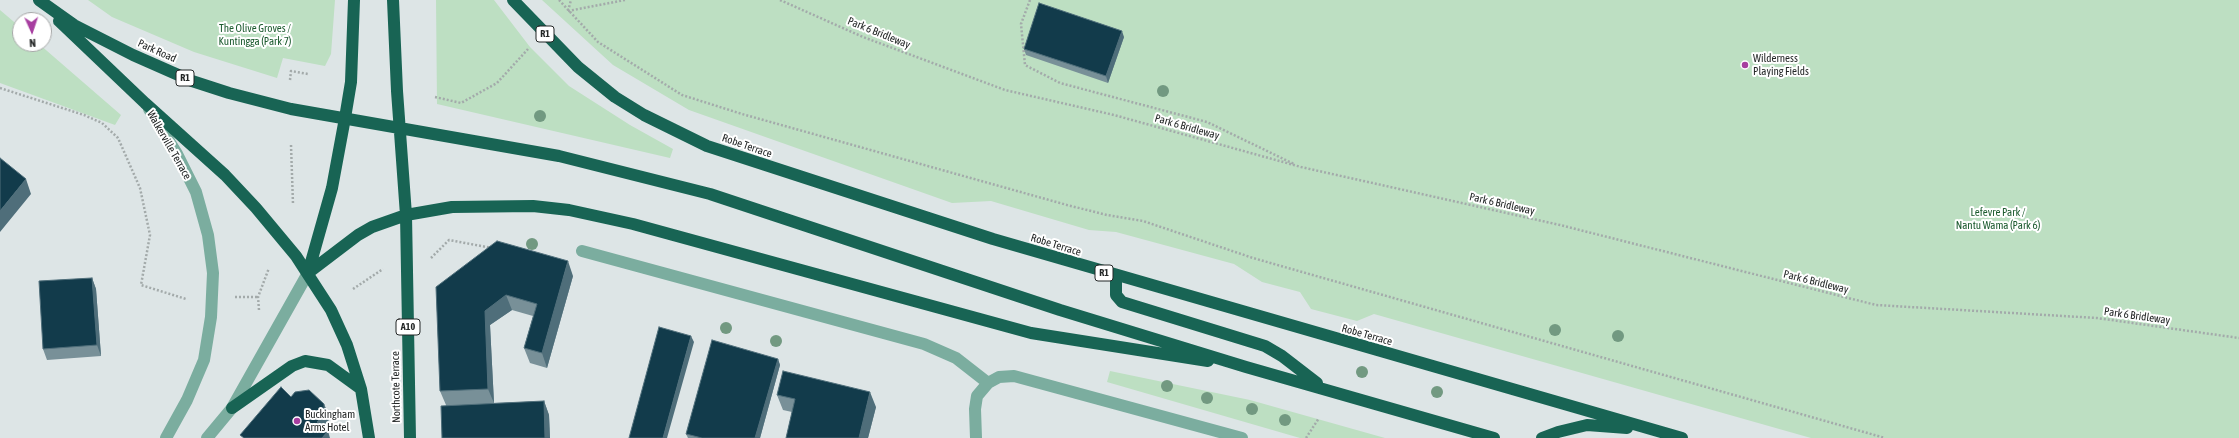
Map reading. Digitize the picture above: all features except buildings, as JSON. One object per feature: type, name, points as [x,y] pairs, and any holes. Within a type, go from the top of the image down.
[{"type":"highway","points":[[38,0],[145,103],[225,175],[281,236],[308,273],[331,310],[347,345],[361,389],[369,438]]},
{"type":"highway","name":"Park Road","points":[[38,0],[74,24],[109,43],[192,81],[270,104],[345,118]]},
{"type":"highway","points":[[308,273],[332,188],[345,118],[351,82],[354,0]]},
{"type":"highway","name":"Northcote Terrace","points":[[393,0],[399,127],[406,215],[410,438]]},
{"type":"highway","name":"Robe Terrace","points":[[513,0],[578,67],[600,84],[644,115],[676,133],[708,146],[786,174],[1116,276],[1682,438]]},
{"type":"highway","name":"R1","points":[[345,118],[559,156],[710,194],[1060,310],[1246,367],[1331,390],[1494,438]]},
{"type":"highway","points":[[308,273],[358,235],[372,227],[406,215],[470,206],[533,206],[569,210],[633,224],[1031,334],[1107,347],[1246,367]]},
{"type":"highway","points":[[1116,276],[1115,292],[1117,298],[1122,302],[1265,346],[1282,356],[1312,381],[1331,390]]},
{"type":"highway","points":[[232,408],[292,366],[305,361],[328,365],[361,389]]},
{"type":"highway","points":[[1542,438],[1558,432],[1587,426],[1651,429],[1675,438]]},
{"type":"street","name":"Walkerville Terrace","points":[[145,103],[177,154],[196,192],[208,235],[213,273],[211,317],[204,360],[187,400],[166,438]]},
{"type":"street","points":[[582,251],[924,344],[956,358],[988,383]]},
{"type":"street","points":[[207,438],[232,408],[260,361],[308,273]]},
{"type":"street","points":[[976,438],[975,409],[977,396],[988,383],[999,377],[1014,376],[1242,438]]},
{"type":"path","points":[[558,0],[598,42],[682,95],[742,114],[1067,205],[1107,215],[1143,221],[1253,258],[1886,438]]},
{"type":"path","points":[[568,11],[571,0]]},
{"type":"path","points":[[568,11],[625,0]]},
{"type":"path","name":"Park 6 Bridleway","points":[[780,0],[863,37],[1005,90],[1114,115],[1301,167],[1560,225],[1876,306],[2097,318],[2239,338]]},
{"type":"path","points":[[1030,0],[1021,24],[1025,65],[1060,83],[1207,122],[1301,167]]},
{"type":"path","points":[[436,97],[461,103],[497,83],[530,47]]},
{"type":"path","points":[[290,80],[291,71],[308,74]]},
{"type":"path","points":[[0,88],[84,115],[102,123],[118,138],[140,188],[150,235],[141,285],[186,299]]},
{"type":"path","points":[[291,145],[293,204]]},
{"type":"path","points":[[430,258],[449,240],[494,249]]},
{"type":"path","points":[[235,297],[258,297],[269,268]]},
{"type":"path","points":[[353,289],[385,268]]},
{"type":"path","points":[[1306,438],[1319,418]]},
{"type":"green space","name":"The Olive Groves / Kuntingga (Park 7)","points":[[88,0],[335,0],[331,54],[325,66],[283,58],[277,78],[194,52],[112,17]]},
{"type":"green space","points":[[436,0],[494,0],[530,47],[569,86],[630,125],[673,149],[670,158],[437,104]]},
{"type":"green space","name":"Lefevre Park / Nantu Wama (Park 6)","points":[[542,0],[2239,0],[2239,438],[1811,438],[1374,314],[1357,321],[1311,309],[1300,292],[1262,282],[1234,264],[1116,232],[1089,230],[991,201],[952,203],[689,110],[613,65]]},
{"type":"green space","points":[[0,10],[12,20],[12,52],[48,52],[121,115],[115,125],[0,83]]},
{"type":"green space","points":[[1110,371],[1250,400],[1385,438],[1300,438],[1107,382]]},
{"type":"place","name":"Wilderness Playing Fields","points":[[1745,65]]},
{"type":"place","name":"Buckingham Arms Hotel","points":[[297,421]]}]
